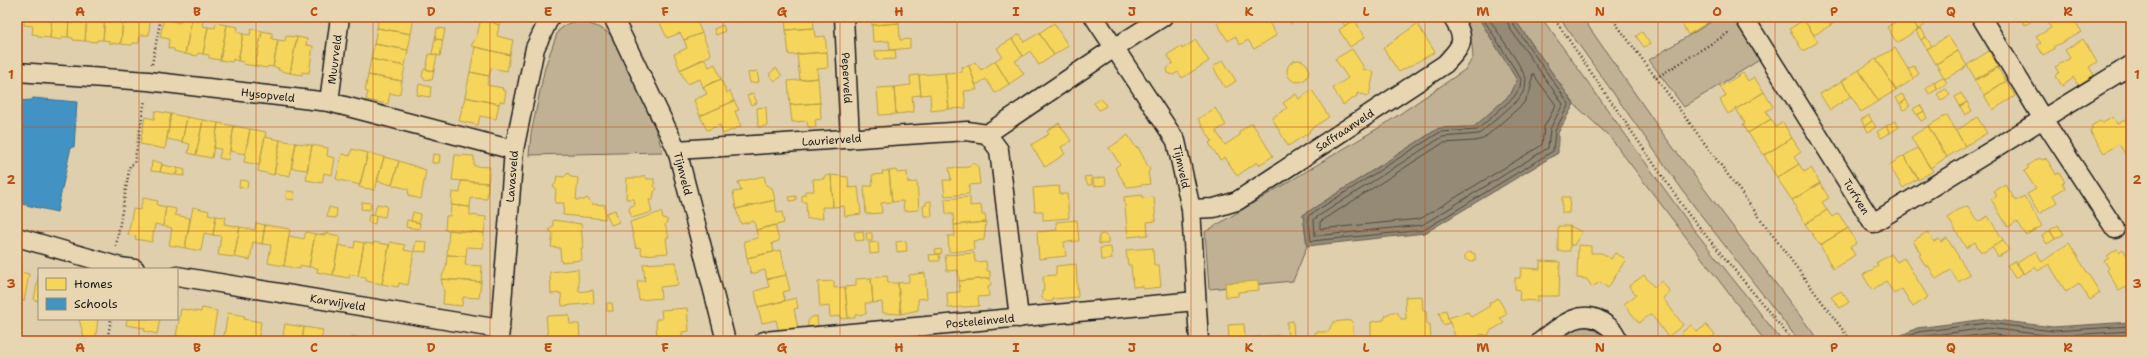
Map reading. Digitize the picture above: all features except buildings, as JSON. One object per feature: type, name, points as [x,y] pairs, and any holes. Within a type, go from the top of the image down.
[{"type":"street","name":"Muurveld","points":[[329,102],[340,17]]},
{"type":"street","name":"Lavasveld","points":[[499,335],[514,150],[535,48],[550,17]]},
{"type":"street","name":"Tijmveld","points":[[613,17],[677,150],[726,341]]},
{"type":"street","name":"Peperveld","points":[[844,17],[850,139]]},
{"type":"street","name":"Tijmveld","points":[[1094,17],[1176,141],[1191,209],[1199,341]]},
{"type":"street","points":[[1019,318],[999,150],[987,134],[1114,48],[1163,17]]},
{"type":"street","name":"Saffraanveld","points":[[1191,209],[1214,208],[1237,201],[1445,64],[1460,48],[1461,31],[1452,17]]},
{"type":"street","points":[[1981,17],[2043,119],[2115,229]]},
{"type":"street","name":"Turfven","points":[[1745,19],[1873,223],[2131,64]]},
{"type":"street","name":"Hysopveld","points":[[17,72],[148,81],[329,102],[514,150]]},
{"type":"street","name":"Laurierveld","points":[[677,150],[967,131],[987,134]]},
{"type":"street","points":[[17,237],[130,268]]},
{"type":"street","name":"Karwijveld","points":[[178,276],[499,335]]},
{"type":"street","name":"Posteleinveld","points":[[764,341],[1196,301]]},
{"type":"street","points":[[1541,341],[1566,322],[1584,316],[1599,319],[1612,329],[1618,341]]},
{"type":"path","points":[[112,264],[130,165],[134,164],[148,81],[161,17]]},
{"type":"path","points":[[1553,17],[1689,215],[1793,341]]},
{"type":"path","points":[[1611,17],[1851,341]]},
{"type":"path","points":[[1656,78],[1745,19]]},
{"type":"path","points":[[107,341],[111,320]]},
{"type":"shaded area","points":[[1455,17],[1478,17],[1517,80],[1511,94],[1474,127],[1439,128],[1303,215],[1307,246],[1293,281],[1209,289],[1205,232],[1385,124],[1466,69],[1473,57],[1472,44]]},
{"type":"shaded area","points":[[1513,17],[1541,17],[1691,226],[1782,341],[1765,341],[1609,136],[1574,104]]},
{"type":"shaded area","points":[[1559,17],[1582,17],[1663,134],[1819,341],[1799,341],[1694,206]]},
{"type":"shaded area","points":[[1719,17],[1734,17],[1761,59],[1684,107],[1649,60]]},
{"type":"shaded area","points":[[578,21],[598,27],[616,39],[655,128],[663,152],[529,155],[531,134],[545,67],[558,31],[567,24]]},
{"type":"shaded area","points":[[1581,326],[1596,330],[1607,341],[1557,341]]},
{"type":"water","points":[[1478,17],[1513,17],[1574,104],[1558,133],[1558,153],[1425,233],[1307,246],[1303,215],[1439,128],[1474,127],[1511,94],[1517,80]]},
{"type":"water","points":[[1987,319],[2053,327],[2131,322],[2131,341],[1889,341],[1917,328]]}]
